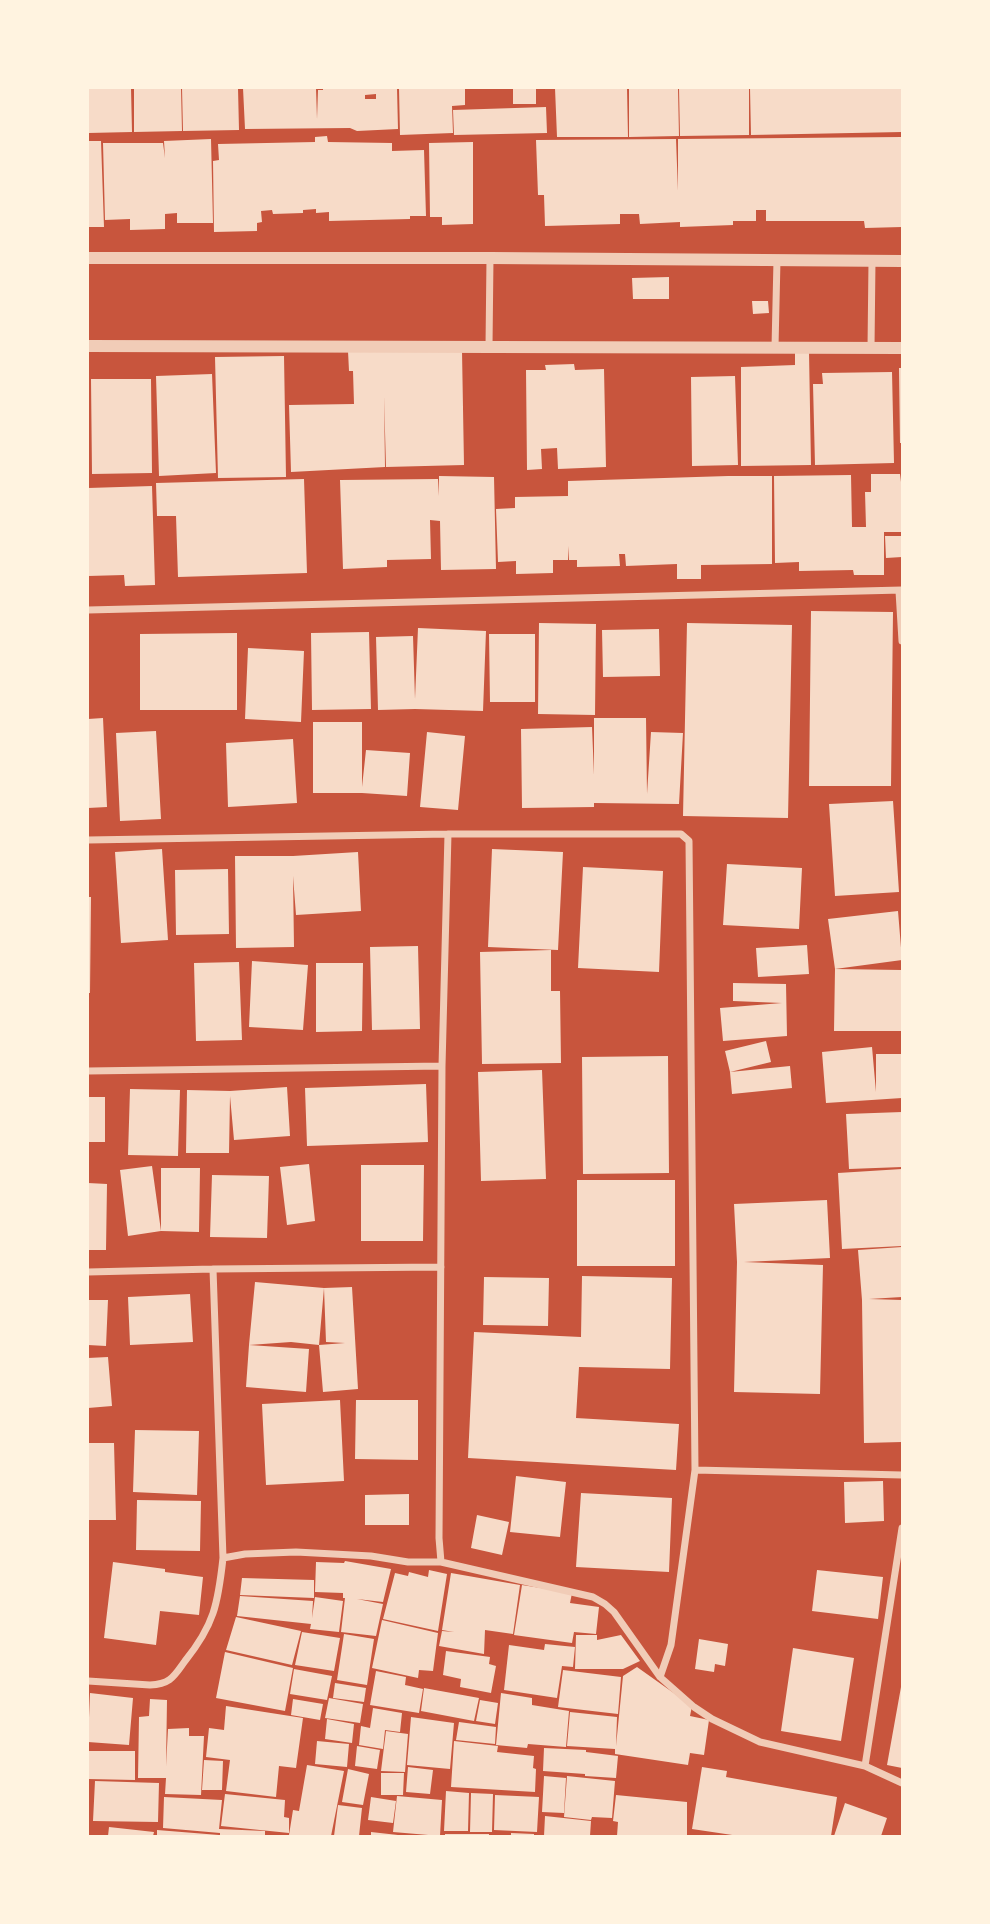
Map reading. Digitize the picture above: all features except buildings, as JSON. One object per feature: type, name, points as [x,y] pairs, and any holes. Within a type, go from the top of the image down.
[{"type":"street","points":[[88,258],[902,261]]},
{"type":"street","points":[[489,346],[490,258]]},
{"type":"street","points":[[775,347],[777,260]]},
{"type":"street","points":[[871,348],[872,261]]},
{"type":"street","points":[[88,346],[902,348]]},
{"type":"street","points":[[88,610],[901,590],[902,641]]},
{"type":"street","points":[[441,1562],[442,1066],[448,834]]},
{"type":"street","points":[[88,841],[448,834],[681,834],[687,838],[690,847],[695,1470],[671,1645],[660,1677]]},
{"type":"street","points":[[88,1071],[442,1066]]},
{"type":"street","points":[[88,1272],[442,1266]]},
{"type":"street","points":[[88,1681],[150,1685],[171,1680],[211,1623],[223,1558],[213,1269]]},
{"type":"street","points":[[695,1470],[902,1475]]},
{"type":"street","points":[[865,1766],[902,1528]]},
{"type":"street","points":[[223,1558],[245,1554],[296,1552],[371,1556],[408,1562],[441,1562],[593,1597],[614,1612],[660,1677],[694,1707],[760,1742],[865,1766],[902,1783]]}]
